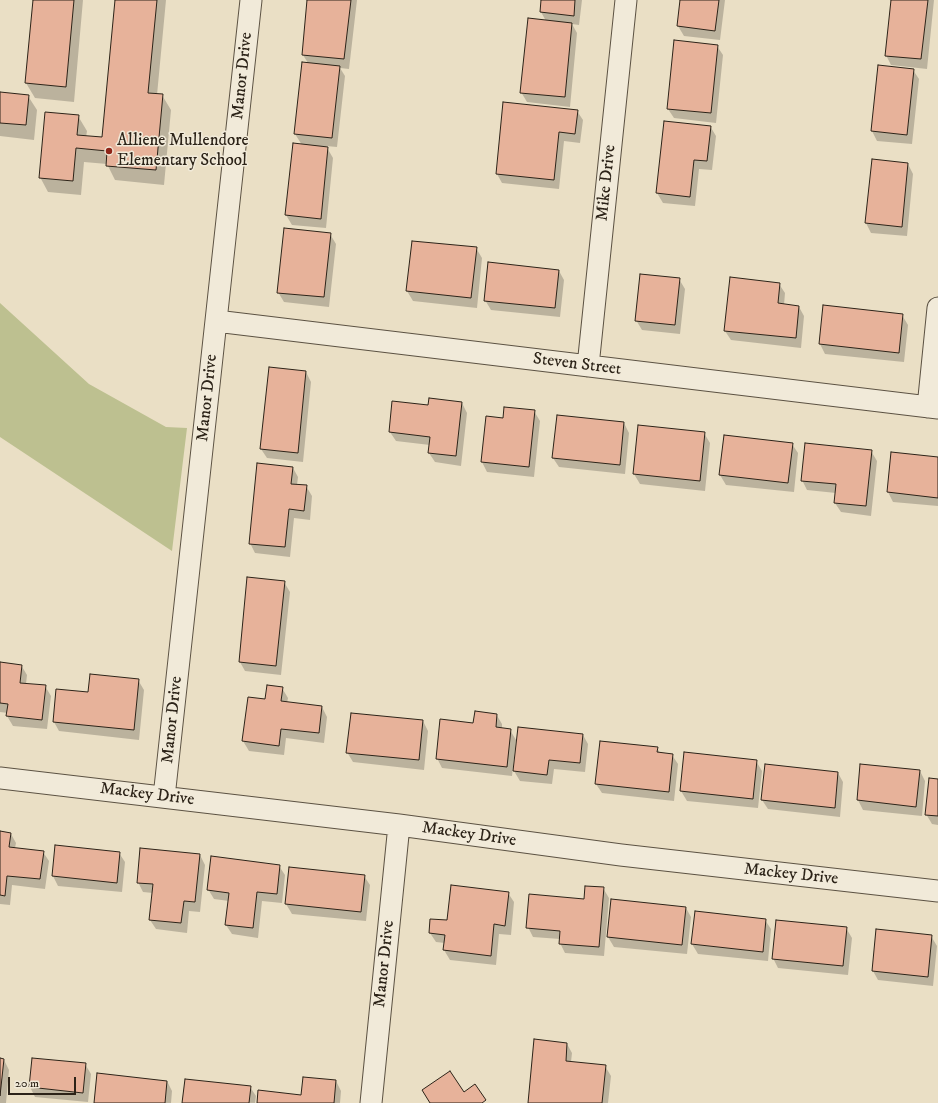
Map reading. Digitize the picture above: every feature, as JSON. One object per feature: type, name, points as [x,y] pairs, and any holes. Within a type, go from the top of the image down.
[{"type":"street","name":"Manor Drive","points":[[164,796],[251,0]]},
{"type":"street","name":"Mike Drive","points":[[588,366],[626,0]]},
{"type":"street","points":[[933,408],[938,308]]},
{"type":"street","name":"Steven Street","points":[[216,321],[933,408]]},
{"type":"street","name":"Mackey Drive","points":[[0,778],[164,796],[399,825],[621,855],[938,891]]},
{"type":"street","name":"Manor Drive","points":[[371,1103],[399,825]]},
{"type":"green space","points":[[0,303],[89,384],[166,427],[187,428],[172,551],[0,437]]},
{"type":"building","points":[[33,0],[74,0],[66,87],[25,83]]},
{"type":"building","points":[[115,0],[157,0],[148,93],[163,94],[156,170],[106,166],[107,151],[76,148],[73,181],[39,178],[45,112],[79,115],[77,135],[102,137]]},
{"type":"building","points":[[307,0],[351,0],[344,59],[302,55]]},
{"type":"building","points":[[541,0],[575,0],[574,16],[540,12]]},
{"type":"building","points":[[680,0],[719,0],[715,31],[677,26]]},
{"type":"building","points":[[891,0],[928,0],[921,59],[885,56]]},
{"type":"building","points":[[528,18],[572,23],[565,97],[520,93]]},
{"type":"building","points":[[674,40],[718,45],[711,113],[667,109]]},
{"type":"building","points":[[302,62],[340,66],[332,138],[294,134]]},
{"type":"building","points":[[878,65],[914,69],[907,135],[871,131]]},
{"type":"building","points":[[0,92],[29,95],[26,125],[0,123]]},
{"type":"building","points":[[503,102],[578,110],[575,134],[559,132],[554,180],[496,174]]},
{"type":"building","points":[[664,121],[711,126],[707,161],[694,160],[690,197],[656,193]]},
{"type":"building","points":[[293,143],[328,147],[321,219],[285,215]]},
{"type":"building","points":[[872,159],[908,163],[902,227],[865,223]]},
{"type":"building","points":[[284,228],[331,233],[324,297],[277,293]]},
{"type":"building","points":[[412,241],[477,247],[471,298],[406,291]]},
{"type":"building","points":[[488,262],[559,270],[555,308],[484,301]]},
{"type":"building","points":[[640,274],[680,278],[675,325],[635,321]]},
{"type":"building","points":[[730,277],[780,283],[778,303],[799,306],[796,338],[724,331]]},
{"type":"building","points":[[823,305],[903,314],[899,353],[819,344]]},
{"type":"building","points":[[269,367],[306,371],[298,453],[260,449]]},
{"type":"building","points":[[429,398],[462,402],[456,456],[428,453],[430,437],[389,432],[392,401],[428,405]]},
{"type":"building","points":[[504,407],[535,410],[529,467],[481,462],[486,416],[503,418]]},
{"type":"building","points":[[557,415],[624,422],[620,465],[552,458]]},
{"type":"building","points":[[638,425],[705,432],[700,481],[633,474]]},
{"type":"building","points":[[724,435],[793,443],[788,483],[719,475]]},
{"type":"building","points":[[805,443],[872,450],[866,506],[834,503],[836,484],[801,481]]},
{"type":"building","points":[[891,452],[938,457],[938,498],[887,492]]},
{"type":"building","points":[[257,463],[293,467],[291,484],[307,485],[304,511],[289,509],[285,547],[249,544]]},
{"type":"building","points":[[247,577],[285,581],[276,666],[239,662]]},
{"type":"building","points":[[0,662],[22,665],[20,683],[46,685],[42,720],[6,716],[8,704],[0,703]]},
{"type":"building","points":[[90,674],[139,679],[134,730],[53,722],[56,689],[88,692]]},
{"type":"building","points":[[267,685],[283,687],[281,701],[322,706],[319,733],[281,729],[279,746],[242,741],[248,697],[265,699]]},
{"type":"building","points":[[475,711],[497,714],[496,727],[511,729],[507,767],[436,759],[440,719],[473,723]]},
{"type":"building","points":[[351,713],[423,720],[419,760],[346,753]]},
{"type":"building","points":[[518,727],[583,734],[580,763],[549,760],[547,775],[513,771]]},
{"type":"building","points":[[600,741],[658,747],[657,752],[673,754],[669,792],[595,784]]},
{"type":"building","points":[[684,752],[757,760],[753,799],[680,791]]},
{"type":"building","points":[[765,764],[838,772],[835,808],[761,800]]},
{"type":"building","points":[[860,764],[920,770],[916,807],[857,800]]},
{"type":"building","points":[[929,778],[938,779],[938,816],[925,815]]},
{"type":"building","points":[[0,831],[11,833],[9,847],[44,851],[40,879],[7,876],[5,896],[0,895]]},
{"type":"building","points":[[55,845],[120,852],[117,883],[52,876]]},
{"type":"building","points":[[140,848],[200,854],[195,902],[184,901],[181,923],[149,920],[153,884],[137,883]]},
{"type":"building","points":[[211,856],[280,865],[277,894],[257,892],[253,928],[225,925],[229,893],[207,890]]},
{"type":"building","points":[[289,867],[365,875],[361,912],[285,904]]},
{"type":"building","points":[[451,885],[509,892],[505,926],[494,924],[491,956],[443,950],[445,935],[429,933],[430,919],[447,920]]},
{"type":"building","points":[[585,886],[604,887],[599,947],[559,944],[560,931],[526,928],[529,894],[584,899]]},
{"type":"building","points":[[611,899],[686,907],[682,945],[607,937]]},
{"type":"building","points":[[695,911],[766,919],[763,952],[691,944]]},
{"type":"building","points":[[776,920],[847,927],[843,966],[772,959]]},
{"type":"building","points":[[876,929],[932,935],[928,977],[872,971]]},
{"type":"building","points":[[534,1039],[567,1043],[566,1061],[606,1065],[602,1103],[528,1103]]},
{"type":"building","points":[[0,1058],[4,1059],[0,1096]]},
{"type":"building","points":[[32,1058],[86,1063],[83,1093],[29,1087]]},
{"type":"building","points":[[450,1071],[464,1092],[475,1084],[486,1100],[482,1103],[430,1103],[422,1090]]},
{"type":"building","points":[[97,1073],[167,1081],[165,1103],[94,1103]]},
{"type":"building","points":[[303,1077],[336,1080],[334,1103],[257,1103],[258,1090],[301,1095]]},
{"type":"building","points":[[185,1079],[251,1086],[249,1103],[182,1103]]},
{"type":"place","name":"Alliene Mullendore Elementary School","points":[[109,151]]}]
